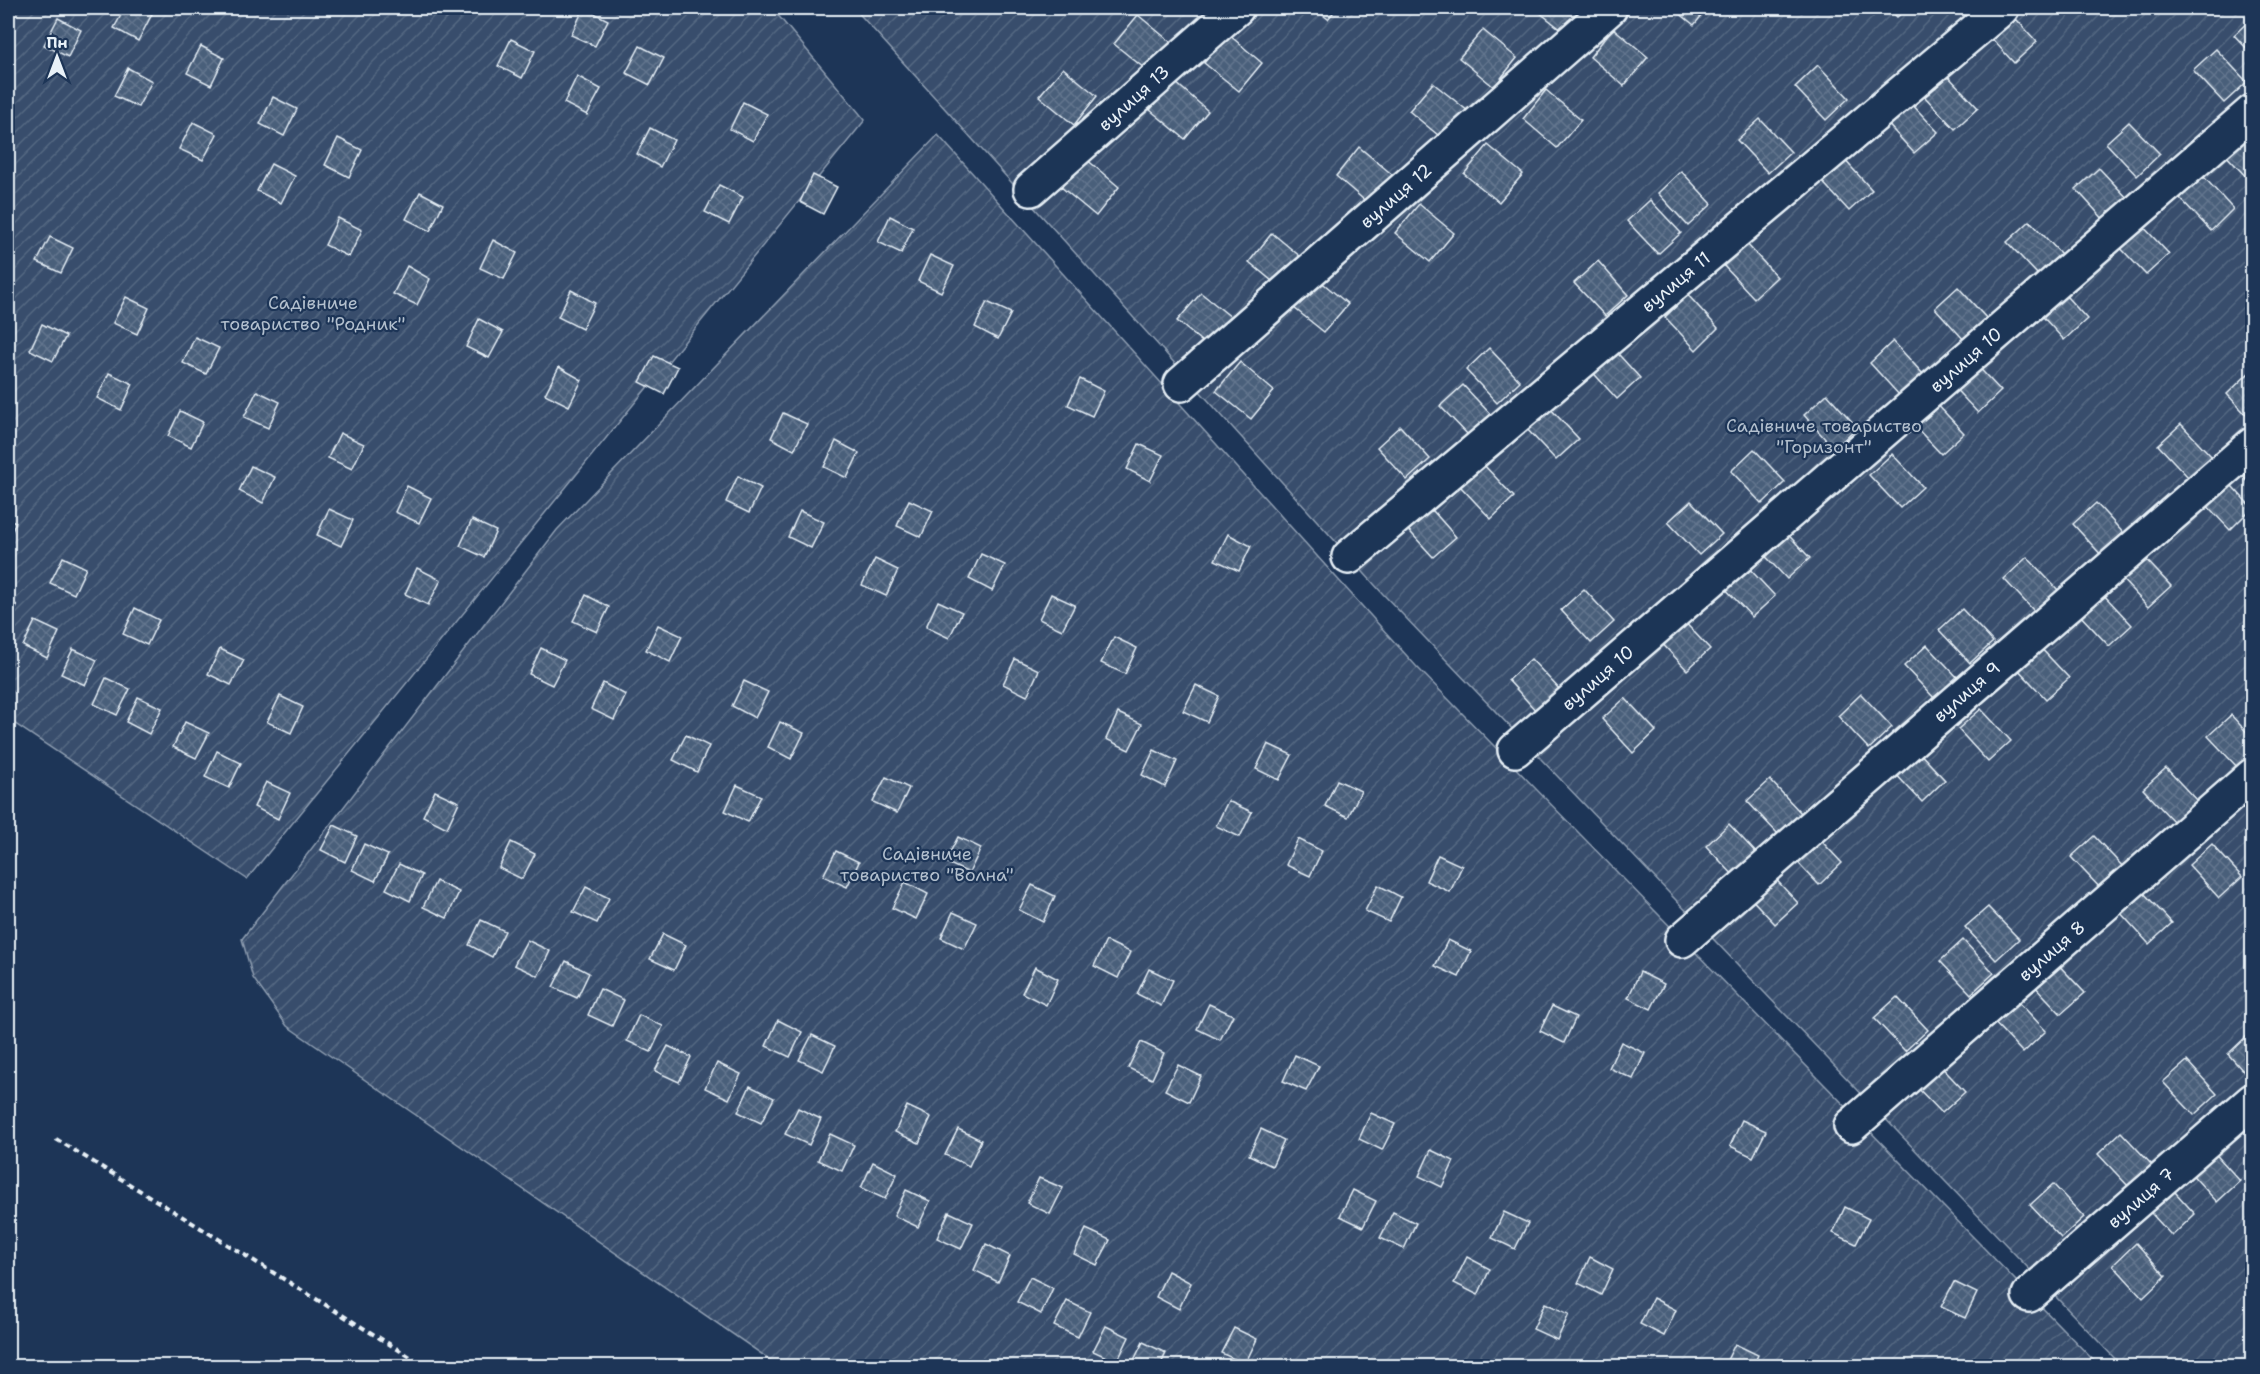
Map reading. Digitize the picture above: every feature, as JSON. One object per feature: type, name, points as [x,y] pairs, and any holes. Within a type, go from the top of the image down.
[{"type":"street","name":"вулиця 13","points":[[1031,189],[1236,8]]},
{"type":"street","name":"вулиця 12","points":[[1181,384],[1610,8]]},
{"type":"street","name":"вулиця 11","points":[[1349,557],[2002,8]]},
{"type":"street","name":"вулиця 10","points":[[1515,750],[2253,112]]},
{"type":"street","name":"вулиця 9","points":[[1682,940],[2253,445]]},
{"type":"street","name":"вулиця 8","points":[[1851,1126],[2253,776]]},
{"type":"street","name":"вулиця 7","points":[[2029,1294],[2253,1101]]},
{"type":"path","points":[[56,1139],[425,1366]]},
{"type":"green space","name":"Садівниче товариство \"Родник\"","points":[[8,8],[772,8],[865,120],[247,879],[8,719]]},
{"type":"green space","name":"Садівниче товариство \"Горизонт\"","points":[[854,8],[2252,8],[2252,1366],[2122,1366],[1383,594]]},
{"type":"green space","name":"Садівниче товариство \"Волна\"","points":[[938,135],[1416,666],[2099,1366],[779,1366],[287,1026],[253,978],[242,939],[557,530]]},
{"type":"building","points":[[125,8],[140,8],[152,14],[138,41],[114,28]]},
{"type":"building","points":[[426,8],[453,8],[447,18]]},
{"type":"building","points":[[584,8],[608,20],[595,46],[571,35]]},
{"type":"building","points":[[1314,8],[1337,8],[1328,19]]},
{"type":"building","points":[[1534,8],[1590,8],[1568,35]]},
{"type":"building","points":[[1673,8],[1708,8],[1694,25]]},
{"type":"building","points":[[1888,8],[1908,8],[1897,17]]},
{"type":"building","points":[[2007,9],[2037,42],[2014,63],[1984,30]]},
{"type":"building","points":[[1138,15],[1173,44],[1149,72],[1114,44]]},
{"type":"building","points":[[58,18],[81,30],[68,57],[44,45]]},
{"type":"building","points":[[2252,18],[2252,54],[2234,35]]},
{"type":"building","points":[[1613,28],[1648,57],[1624,86],[1590,57]]},
{"type":"building","points":[[1483,30],[1517,58],[1494,87],[1459,58]]},
{"type":"building","points":[[1228,34],[1262,63],[1239,91],[1204,63]]},
{"type":"building","points":[[511,39],[535,51],[522,78],[498,66]]},
{"type":"building","points":[[201,46],[224,58],[211,85],[187,73]]},
{"type":"building","points":[[640,46],[664,58],[650,85],[626,73]]},
{"type":"building","points":[[2216,49],[2247,82],[2224,103],[2193,70]]},
{"type":"building","points":[[1818,65],[1849,98],[1826,120],[1795,87]]},
{"type":"building","points":[[128,68],[152,81],[138,107],[114,96]]},
{"type":"building","points":[[1063,68],[1097,96],[1074,125],[1039,96]]},
{"type":"building","points":[[1947,75],[1978,108],[1955,129],[1924,96]]},
{"type":"building","points":[[577,76],[601,89],[587,115],[564,103]]},
{"type":"building","points":[[1174,81],[1208,111],[1185,139],[1150,110]]},
{"type":"building","points":[[1433,83],[1468,111],[1444,140],[1409,111]]},
{"type":"building","points":[[1546,90],[1581,120],[1557,148],[1523,119]]},
{"type":"building","points":[[273,97],[297,109],[284,136],[260,124]]},
{"type":"building","points":[[1907,99],[1938,132],[1914,153],[1884,120]]},
{"type":"building","points":[[743,102],[767,114],[753,141],[730,129]]},
{"type":"building","points":[[1760,119],[1791,152],[1768,173],[1737,140]]},
{"type":"building","points":[[193,122],[217,134],[203,160],[179,149]]},
{"type":"building","points":[[2129,122],[2160,154],[2137,176],[2106,143]]},
{"type":"building","points":[[650,128],[674,140],[660,167],[637,154]]},
{"type":"building","points":[[2245,129],[2252,137],[2252,183],[2222,151]]},
{"type":"building","points":[[338,138],[362,150],[349,177],[325,165]]},
{"type":"building","points":[[1488,145],[1523,174],[1499,202],[1464,174]]},
{"type":"building","points":[[1359,147],[1394,176],[1370,205],[1336,176]]},
{"type":"building","points":[[1842,157],[1872,190],[1849,211],[1819,178]]},
{"type":"building","points":[[1085,158],[1119,187],[1096,216],[1061,187]]},
{"type":"building","points":[[271,164],[295,176],[281,203],[257,191]]},
{"type":"building","points":[[2099,168],[2130,201],[2106,222],[2076,189]]},
{"type":"building","points":[[1681,171],[1712,204],[1688,226],[1658,193]]},
{"type":"building","points":[[813,175],[837,187],[823,214],[800,202]]},
{"type":"building","points":[[2203,176],[2233,209],[2211,231],[2180,198]]},
{"type":"building","points":[[719,185],[743,197],[729,224],[705,212]]},
{"type":"building","points":[[420,192],[443,204],[430,231],[406,219]]},
{"type":"building","points":[[1650,200],[1681,233],[1658,254],[1627,221]]},
{"type":"building","points":[[1419,204],[1454,233],[1430,262],[1395,233]]},
{"type":"building","points":[[890,216],[913,228],[901,253],[878,242]]},
{"type":"building","points":[[338,218],[362,230],[349,257],[325,245]]},
{"type":"building","points":[[2030,221],[2061,254],[2038,275],[2007,242]]},
{"type":"building","points":[[2138,221],[2169,254],[2146,275],[2115,242]]},
{"type":"building","points":[[1272,233],[1307,262],[1283,290],[1249,262]]},
{"type":"building","points":[[50,237],[73,248],[61,273],[37,262]]},
{"type":"building","points":[[493,240],[517,253],[504,279],[480,268]]},
{"type":"building","points":[[1747,244],[1777,277],[1754,298],[1723,265]]},
{"type":"building","points":[[930,255],[954,266],[941,292],[918,281]]},
{"type":"building","points":[[1598,261],[1628,295],[1605,316],[1574,283]]},
{"type":"building","points":[[407,266],[430,279],[417,305],[393,294]]},
{"type":"building","points":[[1313,275],[1348,304],[1324,332],[1289,304]]},
{"type":"building","points":[[2057,286],[2087,319],[2064,340],[2034,307]]},
{"type":"building","points":[[1958,287],[1988,320],[1965,341],[1935,308]]},
{"type":"building","points":[[571,290],[595,303],[582,329],[558,317]]},
{"type":"building","points":[[1201,293],[1236,321],[1212,350],[1177,321]]},
{"type":"building","points":[[1688,295],[1718,328],[1696,350],[1665,317]]},
{"type":"building","points":[[126,297],[149,308],[137,334],[113,323]]},
{"type":"building","points":[[987,302],[1011,313],[998,339],[975,327]]},
{"type":"building","points":[[479,319],[503,332],[489,358],[466,347]]},
{"type":"building","points":[[42,324],[66,336],[53,361],[30,350]]},
{"type":"building","points":[[195,337],[219,348],[206,374],[183,363]]},
{"type":"building","points":[[1893,341],[1923,374],[1900,396],[1870,363]]},
{"type":"building","points":[[1610,345],[1640,378],[1617,399],[1587,366]]},
{"type":"building","points":[[1489,348],[1520,381],[1497,403],[1466,370]]},
{"type":"building","points":[[654,356],[678,367],[664,394],[640,382]]},
{"type":"building","points":[[1970,358],[2001,391],[1978,413],[1947,380]]},
{"type":"building","points":[[1240,362],[1274,391],[1251,419],[1216,391]]},
{"type":"building","points":[[559,367],[582,380],[569,406],[545,394]]},
{"type":"building","points":[[2250,372],[2252,375],[2252,421],[2227,394]]},
{"type":"building","points":[[109,373],[133,384],[121,410],[97,398]]},
{"type":"building","points":[[1080,379],[1104,391],[1092,416],[1068,405]]},
{"type":"building","points":[[1463,385],[1494,418],[1471,438],[1440,406]]},
{"type":"building","points":[[257,391],[280,402],[268,428],[244,417]]},
{"type":"building","points":[[1827,394],[1857,427],[1834,449],[1804,415]]},
{"type":"building","points":[[1933,400],[1964,433],[1941,454],[1910,421]]},
{"type":"building","points":[[1548,406],[1579,439],[1556,460],[1525,427]]},
{"type":"building","points":[[180,411],[203,422],[191,447],[168,436]]},
{"type":"building","points":[[783,413],[807,424],[794,450],[771,438]]},
{"type":"building","points":[[2181,424],[2212,457],[2189,478],[2158,445]]},
{"type":"building","points":[[1400,426],[1430,459],[1407,480],[1377,447]]},
{"type":"building","points":[[340,433],[364,444],[352,469],[328,458]]},
{"type":"building","points":[[836,441],[859,453],[847,478],[824,467]]},
{"type":"building","points":[[1139,444],[1163,455],[1150,481],[1127,469]]},
{"type":"building","points":[[1754,449],[1785,482],[1762,504],[1731,471]]},
{"type":"building","points":[[1892,454],[1923,487],[1900,508],[1869,475]]},
{"type":"building","points":[[2252,460],[2252,486],[2239,472]]},
{"type":"building","points":[[1483,464],[1514,497],[1491,519],[1460,486]]},
{"type":"building","points":[[251,466],[275,477],[263,503],[239,491]]},
{"type":"building","points":[[738,476],[761,488],[749,513],[726,502]]},
{"type":"building","points":[[2223,476],[2252,508],[2230,530],[2199,497]]},
{"type":"building","points":[[407,486],[431,498],[419,523],[395,512]]},
{"type":"building","points":[[909,500],[933,511],[921,537],[897,526]]},
{"type":"building","points":[[1691,501],[1722,534],[1699,555],[1668,522]]},
{"type":"building","points":[[1426,503],[1456,537],[1433,557],[1403,524]]},
{"type":"building","points":[[2096,503],[2126,536],[2103,557],[2073,524]]},
{"type":"building","points":[[329,509],[353,520],[341,546],[317,535]]},
{"type":"building","points":[[800,511],[824,522],[811,548],[788,537]]},
{"type":"building","points":[[8,519],[16,522],[8,540]]},
{"type":"building","points":[[472,520],[496,531],[484,557],[460,546]]},
{"type":"building","points":[[1779,525],[1810,558],[1787,579],[1756,546]]},
{"type":"building","points":[[1228,534],[1251,546],[1239,571],[1215,560]]},
{"type":"building","points":[[2140,553],[2171,586],[2148,607],[2117,574]]},
{"type":"building","points":[[981,554],[1005,565],[992,591],[969,579]]},
{"type":"building","points":[[63,557],[86,568],[74,594],[50,583]]},
{"type":"building","points":[[2027,557],[2058,590],[2035,612],[2004,579]]},
{"type":"building","points":[[875,559],[898,570],[886,596],[862,585]]},
{"type":"building","points":[[1744,563],[1775,596],[1752,617],[1721,584]]},
{"type":"building","points":[[417,568],[441,580],[428,605],[405,594]]},
{"type":"building","points":[[1584,589],[1614,622],[1591,643],[1561,610]]},
{"type":"building","points":[[2101,592],[2132,625],[2109,646],[2078,613]]},
{"type":"building","points":[[1051,594],[1075,605],[1062,630],[1039,619]]},
{"type":"building","points":[[586,595],[609,607],[597,632],[573,621]]},
{"type":"building","points":[[8,600],[17,605],[8,624]]},
{"type":"building","points":[[938,601],[962,612],[949,638],[926,627]]},
{"type":"building","points":[[135,608],[159,620],[147,645],[123,634]]},
{"type":"building","points":[[1962,609],[1993,642],[1970,663],[1939,630]]},
{"type":"building","points":[[1679,616],[1710,649],[1687,670],[1656,637]]},
{"type":"building","points":[[35,621],[59,632],[47,658],[23,646]]},
{"type":"building","points":[[658,625],[682,636],[670,662],[646,650]]},
{"type":"building","points":[[1114,637],[1137,648],[1125,674],[1101,663]]},
{"type":"building","points":[[1927,645],[1958,678],[1935,699],[1904,666]]},
{"type":"building","points":[[2038,645],[2069,678],[2046,699],[2015,666]]},
{"type":"building","points":[[541,648],[565,660],[552,685],[529,674]]},
{"type":"building","points":[[73,649],[97,660],[85,685],[61,674]]},
{"type":"building","points":[[220,649],[244,660],[231,685],[208,674]]},
{"type":"building","points":[[1015,659],[1039,670],[1027,696],[1003,684]]},
{"type":"building","points":[[1531,659],[1562,692],[1538,713],[1508,680]]},
{"type":"building","points":[[106,678],[130,689],[117,715],[94,704]]},
{"type":"building","points":[[744,681],[768,692],[755,718],[732,706]]},
{"type":"building","points":[[603,683],[626,695],[614,720],[591,709]]},
{"type":"building","points":[[1196,685],[1219,696],[1207,722],[1183,711]]},
{"type":"building","points":[[1861,694],[1892,727],[1869,749],[1838,716]]},
{"type":"building","points":[[280,696],[303,707],[291,733],[267,722]]},
{"type":"building","points":[[138,697],[162,708],[149,734],[126,722]]},
{"type":"building","points":[[1625,698],[1656,731],[1633,753],[1602,719]]},
{"type":"building","points":[[1981,709],[2011,741],[1988,762],[1958,729]]},
{"type":"building","points":[[1118,713],[1142,724],[1129,750],[1106,739]]},
{"type":"building","points":[[2231,715],[2252,738],[2252,756],[2239,769],[2208,736]]},
{"type":"building","points":[[185,722],[209,733],[196,758],[173,747]]},
{"type":"building","points":[[780,722],[804,733],[791,759],[768,747]]},
{"type":"building","points":[[686,735],[709,746],[697,772],[673,760]]},
{"type":"building","points":[[1268,744],[1292,755],[1279,780],[1256,769]]},
{"type":"building","points":[[1914,747],[1945,780],[1922,802],[1891,769]]},
{"type":"building","points":[[1154,750],[1177,761],[1165,787],[1142,775]]},
{"type":"building","points":[[217,751],[241,763],[229,788],[205,777]]},
{"type":"building","points":[[2166,768],[2197,801],[2174,822],[2143,789]]},
{"type":"building","points":[[886,777],[909,788],[897,813],[873,802]]},
{"type":"building","points":[[1337,780],[1361,791],[1348,817],[1325,806]]},
{"type":"building","points":[[1770,780],[1801,813],[1778,834],[1747,801]]},
{"type":"building","points":[[266,782],[290,793],[278,819],[254,807]]},
{"type":"building","points":[[737,785],[761,796],[748,822],[725,811]]},
{"type":"building","points":[[435,791],[459,802],[447,828],[423,816]]},
{"type":"building","points":[[2252,797],[2252,810],[2246,803]]},
{"type":"building","points":[[1228,801],[1252,812],[1240,837],[1216,826]]},
{"type":"building","points":[[1729,824],[1760,857],[1737,879],[1706,846]]},
{"type":"building","points":[[334,825],[357,836],[345,862],[321,850]]},
{"type":"building","points":[[1811,830],[1842,863],[1819,885],[1788,852]]},
{"type":"building","points":[[2094,836],[2125,869],[2102,890],[2071,857]]},
{"type":"building","points":[[958,837],[981,848],[969,873],[945,862]]},
{"type":"building","points":[[1298,839],[1322,851],[1310,876],[1286,865]]},
{"type":"building","points":[[511,842],[535,854],[522,879],[499,868]]},
{"type":"building","points":[[364,844],[388,855],[375,881],[352,870]]},
{"type":"building","points":[[2212,844],[2242,877],[2219,898],[2189,865]]},
{"type":"building","points":[[836,851],[859,862],[847,887],[823,876]]},
{"type":"building","points":[[1438,855],[1462,866],[1450,892],[1426,881]]},
{"type":"building","points":[[399,864],[422,875],[410,901],[386,889]]},
{"type":"building","points":[[1767,870],[1798,903],[1775,924],[1744,891]]},
{"type":"building","points":[[436,881],[459,892],[447,918],[423,907]]},
{"type":"building","points":[[905,882],[928,894],[916,919],[892,908]]},
{"type":"building","points":[[1032,885],[1055,896],[1043,922],[1019,910]]},
{"type":"building","points":[[1378,885],[1401,897],[1389,922],[1365,911]]},
{"type":"building","points":[[586,887],[609,898],[597,923],[573,912]]},
{"type":"building","points":[[2141,890],[2172,923],[2149,944],[2118,910]]},
{"type":"building","points":[[1988,907],[2019,939],[1996,960],[1965,927]]},
{"type":"building","points":[[953,912],[977,923],[964,949],[941,938]]},
{"type":"building","points":[[481,920],[505,931],[492,957],[469,945]]},
{"type":"building","points":[[663,934],[686,945],[674,970],[650,959]]},
{"type":"building","points":[[527,940],[550,951],[538,976],[514,965]]},
{"type":"building","points":[[1448,940],[1471,951],[1459,977],[1435,966]]},
{"type":"building","points":[[1963,940],[1994,973],[1971,994],[1940,961]]},
{"type":"building","points":[[1106,941],[1130,952],[1118,978],[1094,966]]},
{"type":"building","points":[[2054,960],[2085,993],[2061,1014],[2031,982]]},
{"type":"building","points":[[566,961],[589,973],[577,998],[553,987]]},
{"type":"building","points":[[1035,967],[1058,979],[1046,1005],[1022,993]]},
{"type":"building","points":[[1149,969],[1173,980],[1161,1006],[1137,994]]},
{"type":"building","points":[[1640,972],[1664,984],[1651,1009],[1628,998]]},
{"type":"building","points":[[600,989],[624,1000],[612,1026],[588,1015]]},
{"type":"building","points":[[1897,997],[1928,1030],[1905,1051],[1874,1018]]},
{"type":"building","points":[[2015,998],[2046,1031],[2023,1053],[1992,1020]]},
{"type":"building","points":[[1209,1004],[1233,1015],[1220,1040],[1197,1029]]},
{"type":"building","points":[[1552,1006],[1576,1017],[1564,1043],[1540,1031]]},
{"type":"building","points":[[639,1015],[663,1026],[651,1052],[627,1041]]},
{"type":"building","points":[[778,1020],[802,1032],[790,1057],[766,1046]]},
{"type":"building","points":[[2250,1033],[2252,1035],[2252,1081],[2228,1054]]},
{"type":"building","points":[[812,1035],[835,1046],[823,1071],[799,1060]]},
{"type":"building","points":[[1141,1042],[1164,1053],[1152,1079],[1128,1068]]},
{"type":"building","points":[[1621,1042],[1645,1053],[1633,1079],[1609,1068]]},
{"type":"building","points":[[668,1046],[691,1057],[679,1082],[655,1071]]},
{"type":"building","points":[[1295,1055],[1319,1066],[1306,1091],[1283,1081]]},
{"type":"building","points":[[1934,1059],[1965,1092],[1942,1113],[1911,1081]]},
{"type":"building","points":[[2187,1061],[2217,1094],[2194,1115],[2163,1082]]},
{"type":"building","points":[[717,1063],[741,1074],[729,1099],[705,1088]]},
{"type":"building","points":[[1178,1065],[1201,1076],[1189,1102],[1165,1090]]},
{"type":"building","points":[[750,1086],[774,1098],[761,1123],[738,1112]]},
{"type":"building","points":[[907,1106],[931,1117],[919,1143],[895,1132]]},
{"type":"building","points":[[798,1108],[821,1119],[809,1145],[785,1134]]},
{"type":"building","points":[[1371,1113],[1395,1124],[1382,1150],[1359,1139]]},
{"type":"building","points":[[1742,1120],[1766,1131],[1753,1157],[1730,1146]]},
{"type":"building","points":[[958,1129],[981,1140],[969,1166],[945,1155]]},
{"type":"building","points":[[1261,1129],[1284,1140],[1272,1166],[1249,1155]]},
{"type":"building","points":[[2121,1132],[2152,1165],[2129,1187],[2098,1154]]},
{"type":"building","points":[[830,1134],[854,1145],[842,1171],[818,1160]]},
{"type":"building","points":[[2210,1148],[2240,1181],[2217,1202],[2187,1169]]},
{"type":"building","points":[[1431,1150],[1454,1161],[1442,1187],[1419,1176]]},
{"type":"building","points":[[873,1162],[897,1174],[885,1199],[861,1188]]},
{"type":"building","points":[[1039,1178],[1063,1188],[1050,1214],[1027,1203]]},
{"type":"building","points":[[2165,1181],[2195,1214],[2172,1236],[2142,1203]]},
{"type":"building","points":[[2053,1184],[2084,1217],[2061,1238],[2030,1205]]},
{"type":"building","points":[[906,1190],[930,1201],[918,1227],[894,1216]]},
{"type":"building","points":[[1353,1190],[1376,1201],[1363,1227],[1340,1216]]},
{"type":"building","points":[[1845,1207],[1869,1219],[1856,1244],[1833,1233]]},
{"type":"building","points":[[949,1212],[973,1223],[961,1249],[937,1238]]},
{"type":"building","points":[[1393,1212],[1416,1223],[1404,1249],[1380,1238]]},
{"type":"building","points":[[1504,1212],[1528,1223],[1515,1249],[1492,1238]]},
{"type":"building","points":[[1086,1229],[1110,1240],[1097,1265],[1074,1254]]},
{"type":"building","points":[[2136,1243],[2166,1276],[2143,1298],[2113,1265]]},
{"type":"building","points":[[986,1244],[1010,1256],[998,1282],[974,1270]]},
{"type":"building","points":[[1467,1257],[1490,1269],[1478,1295],[1454,1283]]},
{"type":"building","points":[[1590,1257],[1613,1269],[1601,1295],[1578,1283]]},
{"type":"building","points":[[1168,1271],[1191,1283],[1179,1309],[1156,1297]]},
{"type":"building","points":[[1030,1277],[1053,1288],[1041,1314],[1017,1302]]},
{"type":"building","points":[[1954,1282],[1977,1293],[1965,1318],[1941,1307]]},
{"type":"building","points":[[1653,1298],[1676,1310],[1664,1336],[1640,1324]]},
{"type":"building","points":[[1067,1301],[1090,1312],[1078,1337],[1054,1326]]},
{"type":"building","points":[[1545,1303],[1569,1314],[1557,1340],[1533,1329]]},
{"type":"building","points":[[1106,1326],[1129,1337],[1117,1362],[1093,1351]]},
{"type":"building","points":[[1234,1328],[1257,1339],[1245,1364],[1221,1353]]},
{"type":"building","points":[[1143,1342],[1166,1353],[1160,1366],[1131,1366]]},
{"type":"building","points":[[1735,1344],[1758,1355],[1753,1366],[1724,1366]]},
{"type":"building","points":[[1623,1360],[1636,1366],[1620,1366]]}]
